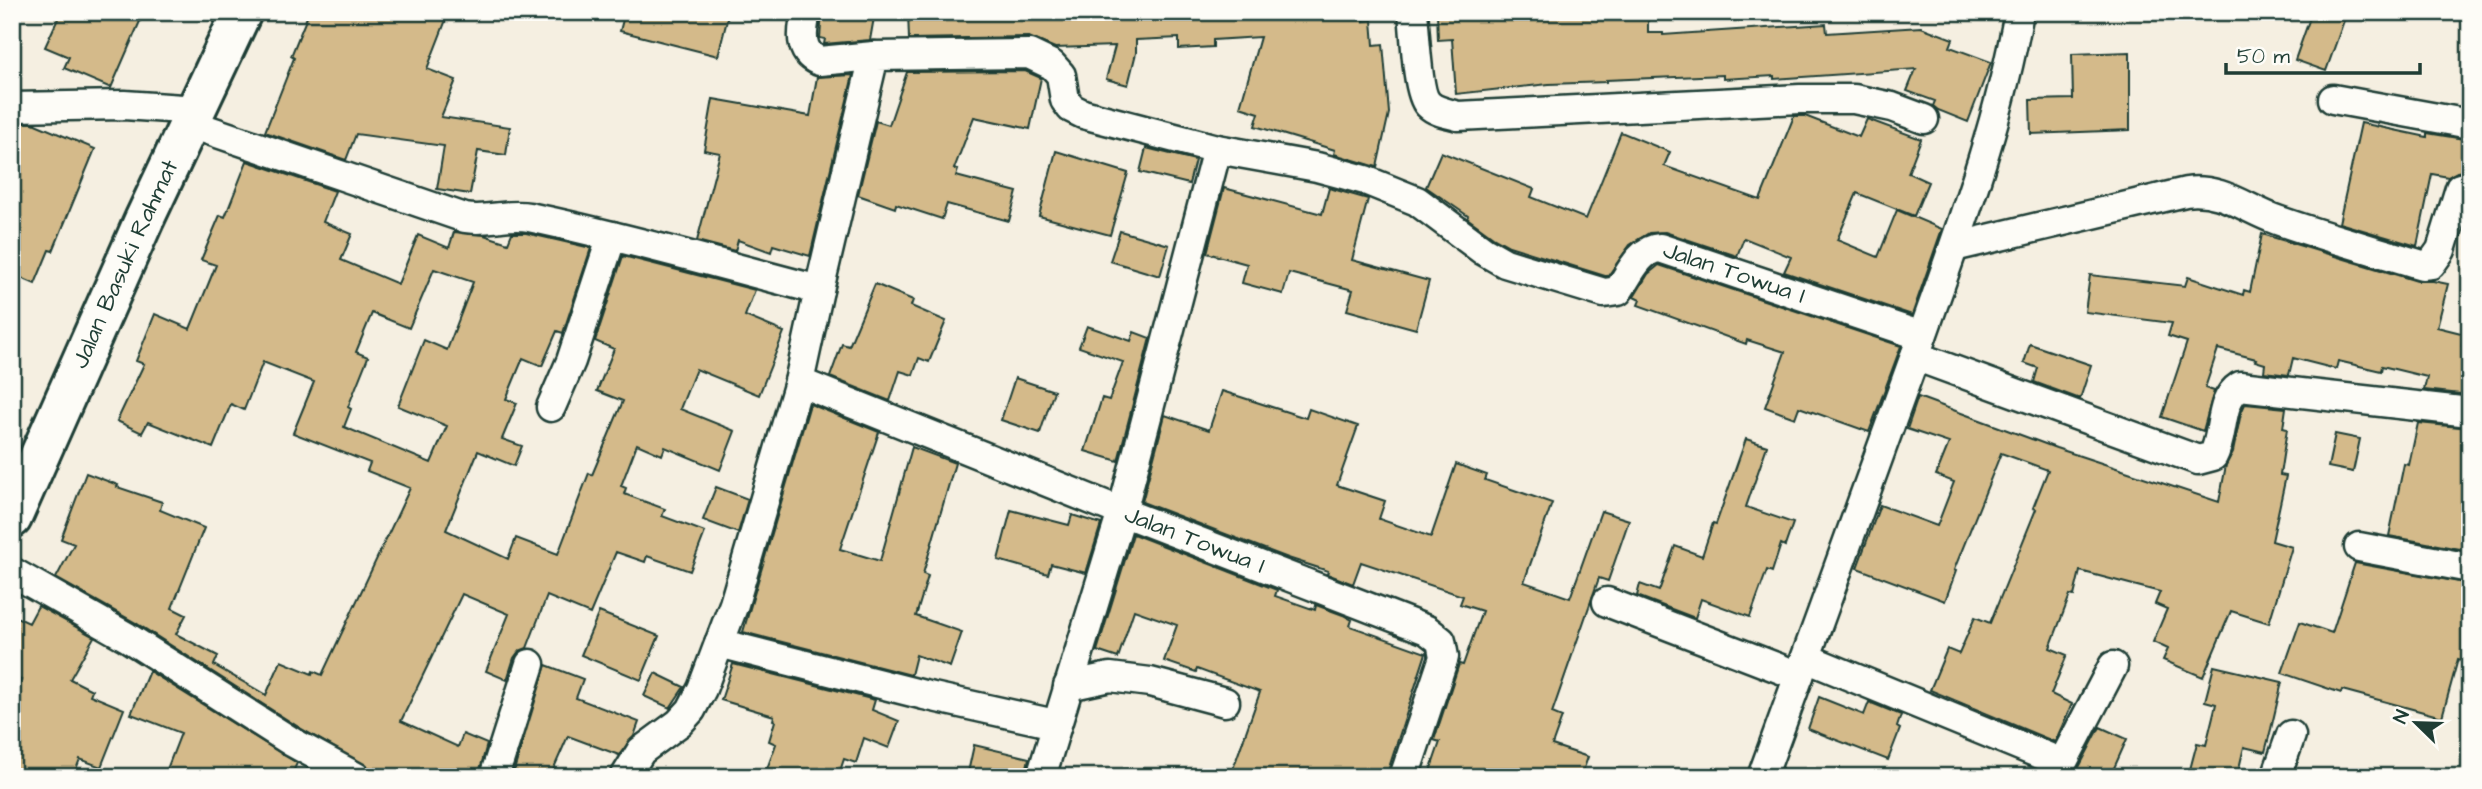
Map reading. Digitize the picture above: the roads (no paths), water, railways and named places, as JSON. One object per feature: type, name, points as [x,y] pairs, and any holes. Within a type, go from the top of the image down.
[{"type":"highway","name":"Jalan Basuki Rahmat","points":[[12,518],[144,220],[243,12]]},
{"type":"street","points":[[625,777],[641,751],[679,723],[691,710],[702,690],[734,604],[799,382],[874,56],[819,61],[811,57],[806,53],[802,41],[806,12]]},
{"type":"street","points":[[1413,12],[1422,96],[1435,109],[1458,116],[1800,99],[1854,99],[1892,107],[1924,119]]},
{"type":"street","points":[[1762,777],[1954,247],[1993,127],[2011,60],[2019,12]]},
{"type":"street","name":"Jalan Towua I","points":[[874,56],[1029,54],[1052,65],[1061,75],[1065,100],[1071,108],[1083,114],[1217,149],[1317,167],[1392,189],[1417,201],[1484,251],[1505,263],[1604,293],[1618,291],[1643,254],[1650,249],[1660,248],[1918,346],[2198,460],[2213,456],[2219,446],[2227,402],[2231,392],[2240,386],[2470,412]]},
{"type":"street","points":[[2333,99],[2470,124]]},
{"type":"street","points":[[12,107],[124,105],[194,117],[465,218],[480,221],[525,217],[612,236],[819,290]]},
{"type":"street","name":"Jalan Towua I","points":[[1217,149],[1122,512],[1427,631],[1441,641],[1444,657],[1404,777]]},
{"type":"street","points":[[1954,247],[2204,190],[2218,193],[2277,220],[2423,265],[2431,264],[2441,250],[2460,188],[2470,186]]},
{"type":"street","points":[[551,407],[571,361],[612,236]]},
{"type":"street","points":[[799,382],[1122,512],[1055,724],[1041,777]]},
{"type":"street","points":[[2359,547],[2470,568]]},
{"type":"street","points":[[12,572],[127,637],[292,742],[356,777]]},
{"type":"street","points":[[1607,602],[1802,667],[2058,770],[2113,666]]},
{"type":"street","points":[[719,643],[923,695],[1055,724]]},
{"type":"street","points":[[494,777],[530,664]]},
{"type":"street","points":[[1068,686],[1110,677],[1150,682],[1226,702]]},
{"type":"street","points":[[2276,777],[2291,735]]}]
